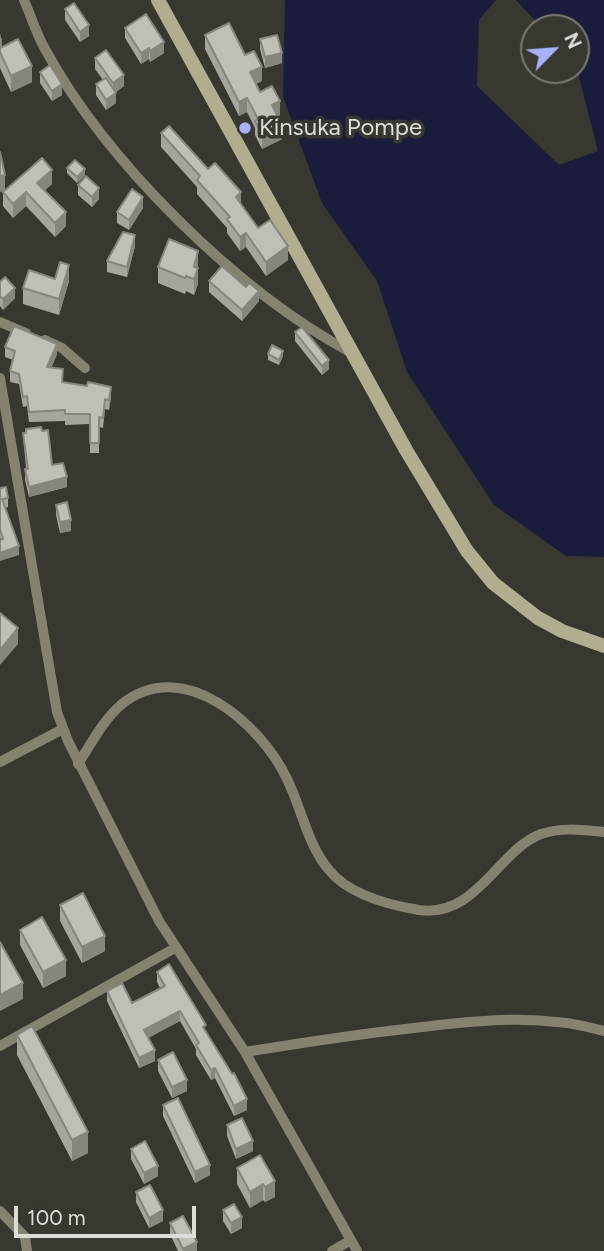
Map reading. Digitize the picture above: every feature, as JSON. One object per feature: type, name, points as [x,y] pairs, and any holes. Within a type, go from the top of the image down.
[{"type":"main road","points":[[158,0],[436,502],[479,568],[493,583],[538,618],[562,631],[604,646]]},
{"type":"street","points":[[24,0],[44,47],[67,86],[102,135],[141,180],[192,233],[239,274],[303,323],[353,354]]},
{"type":"street","points":[[0,322],[62,348],[85,368]]},
{"type":"street","points":[[0,378],[57,712],[63,729],[78,764],[175,948],[245,1052],[357,1251]]},
{"type":"street","points":[[78,764],[103,724],[124,703],[144,693],[170,688],[196,692],[215,701],[248,725],[271,751],[287,779],[316,853],[330,872],[346,886],[380,901],[421,910],[440,910],[456,904],[539,835],[567,828],[604,832]]},
{"type":"street","points":[[0,762],[63,729]]},
{"type":"street","points":[[0,1046],[175,948]]},
{"type":"street","points":[[245,1052],[343,1036],[490,1019],[564,1022],[604,1031]]},
{"type":"street","points":[[0,1211],[25,1237],[27,1251]]},
{"type":"street","points":[[332,1251],[351,1240]]},
{"type":"shaded area","points":[[285,0],[496,0],[479,20],[477,86],[559,165],[598,151],[581,84],[590,84],[590,14],[529,14],[516,0],[604,0],[604,557],[566,556],[494,505],[407,372],[377,281],[322,203],[283,97]]},
{"type":"building","points":[[74,3],[89,25],[80,32],[65,9]]},
{"type":"building","points":[[146,14],[164,42],[141,53],[125,28]]},
{"type":"building","points":[[229,23],[245,55],[254,51],[262,67],[250,72],[260,92],[272,86],[280,101],[272,105],[282,125],[262,135],[255,121],[258,119],[247,98],[239,102],[205,35]]},
{"type":"building","points":[[277,35],[282,53],[265,57],[260,39]]},
{"type":"building","points":[[18,39],[32,66],[11,76],[0,48]]},
{"type":"building","points":[[106,50],[124,75],[113,83],[95,58]]},
{"type":"building","points":[[50,65],[62,84],[52,91],[40,72]]},
{"type":"building","points":[[106,78],[116,93],[106,100],[96,84]]},
{"type":"building","points":[[169,126],[208,169],[215,163],[241,192],[236,197],[258,228],[270,220],[288,246],[266,262],[246,233],[240,237],[227,219],[230,217],[197,180],[200,176],[161,133]]},
{"type":"building","points":[[0,152],[5,175],[0,176]]},
{"type":"building","points":[[42,158],[52,170],[37,183],[66,212],[55,223],[26,192],[13,204],[3,192]]},
{"type":"building","points":[[75,160],[85,169],[77,177],[67,168]]},
{"type":"building","points":[[86,176],[99,188],[92,197],[78,185]]},
{"type":"building","points":[[132,189],[143,197],[129,220],[117,212]]},
{"type":"building","points":[[123,232],[135,235],[127,267],[107,261]]},
{"type":"building","points":[[169,239],[198,251],[194,267],[198,268],[194,279],[158,267]]},
{"type":"building","points":[[60,262],[69,265],[59,299],[23,288],[29,270],[55,279]]},
{"type":"building","points":[[222,266],[246,287],[249,283],[259,291],[242,310],[209,281]]},
{"type":"building","points":[[5,277],[15,288],[3,299],[0,296],[0,282]]},
{"type":"building","points":[[14,326],[57,344],[47,367],[63,369],[62,382],[87,386],[88,382],[111,387],[109,400],[105,399],[103,418],[99,417],[99,443],[90,443],[90,414],[65,414],[65,410],[29,412],[27,396],[23,397],[19,374],[10,371],[15,351],[5,347]]},
{"type":"building","points":[[302,327],[329,360],[322,366],[295,332]]},
{"type":"building","points":[[272,345],[283,351],[279,360],[268,354]]},
{"type":"building","points":[[41,427],[42,431],[48,430],[52,465],[63,463],[67,477],[29,487],[23,433],[26,433],[26,429]]},
{"type":"building","points":[[6,487],[8,498],[2,499],[19,546],[0,553],[0,540],[3,539],[0,529],[0,488]]},
{"type":"building","points":[[67,502],[71,520],[60,522],[56,505]]},
{"type":"building","points":[[0,613],[18,628],[0,650]]},
{"type":"building","points":[[83,893],[105,936],[82,947],[60,905]]},
{"type":"building","points":[[42,917],[66,960],[43,972],[20,930]]},
{"type":"building","points":[[0,942],[23,983],[0,995]]},
{"type":"building","points":[[169,964],[247,1099],[234,1106],[215,1068],[211,1070],[196,1045],[199,1043],[180,1011],[144,1030],[155,1050],[139,1058],[107,991],[122,983],[132,1003],[165,986],[157,972]]},
{"type":"building","points":[[32,1026],[88,1132],[72,1140],[17,1035]]},
{"type":"building","points":[[173,1052],[187,1080],[172,1087],[158,1060]]},
{"type":"building","points":[[178,1098],[210,1165],[195,1172],[163,1105]]},
{"type":"building","points":[[242,1118],[253,1141],[236,1149],[227,1125]]},
{"type":"building","points":[[145,1141],[158,1166],[144,1173],[131,1149]]},
{"type":"building","points":[[260,1155],[275,1181],[250,1192],[237,1168]]},
{"type":"building","points":[[150,1185],[163,1210],[149,1218],[136,1192]]},
{"type":"building","points":[[234,1204],[242,1217],[231,1223],[223,1210]]},
{"type":"building","points":[[183,1216],[197,1242],[183,1249],[170,1223]]},
{"type":"place","name":"Kinsuka Pompe","points":[[245,128]]}]
